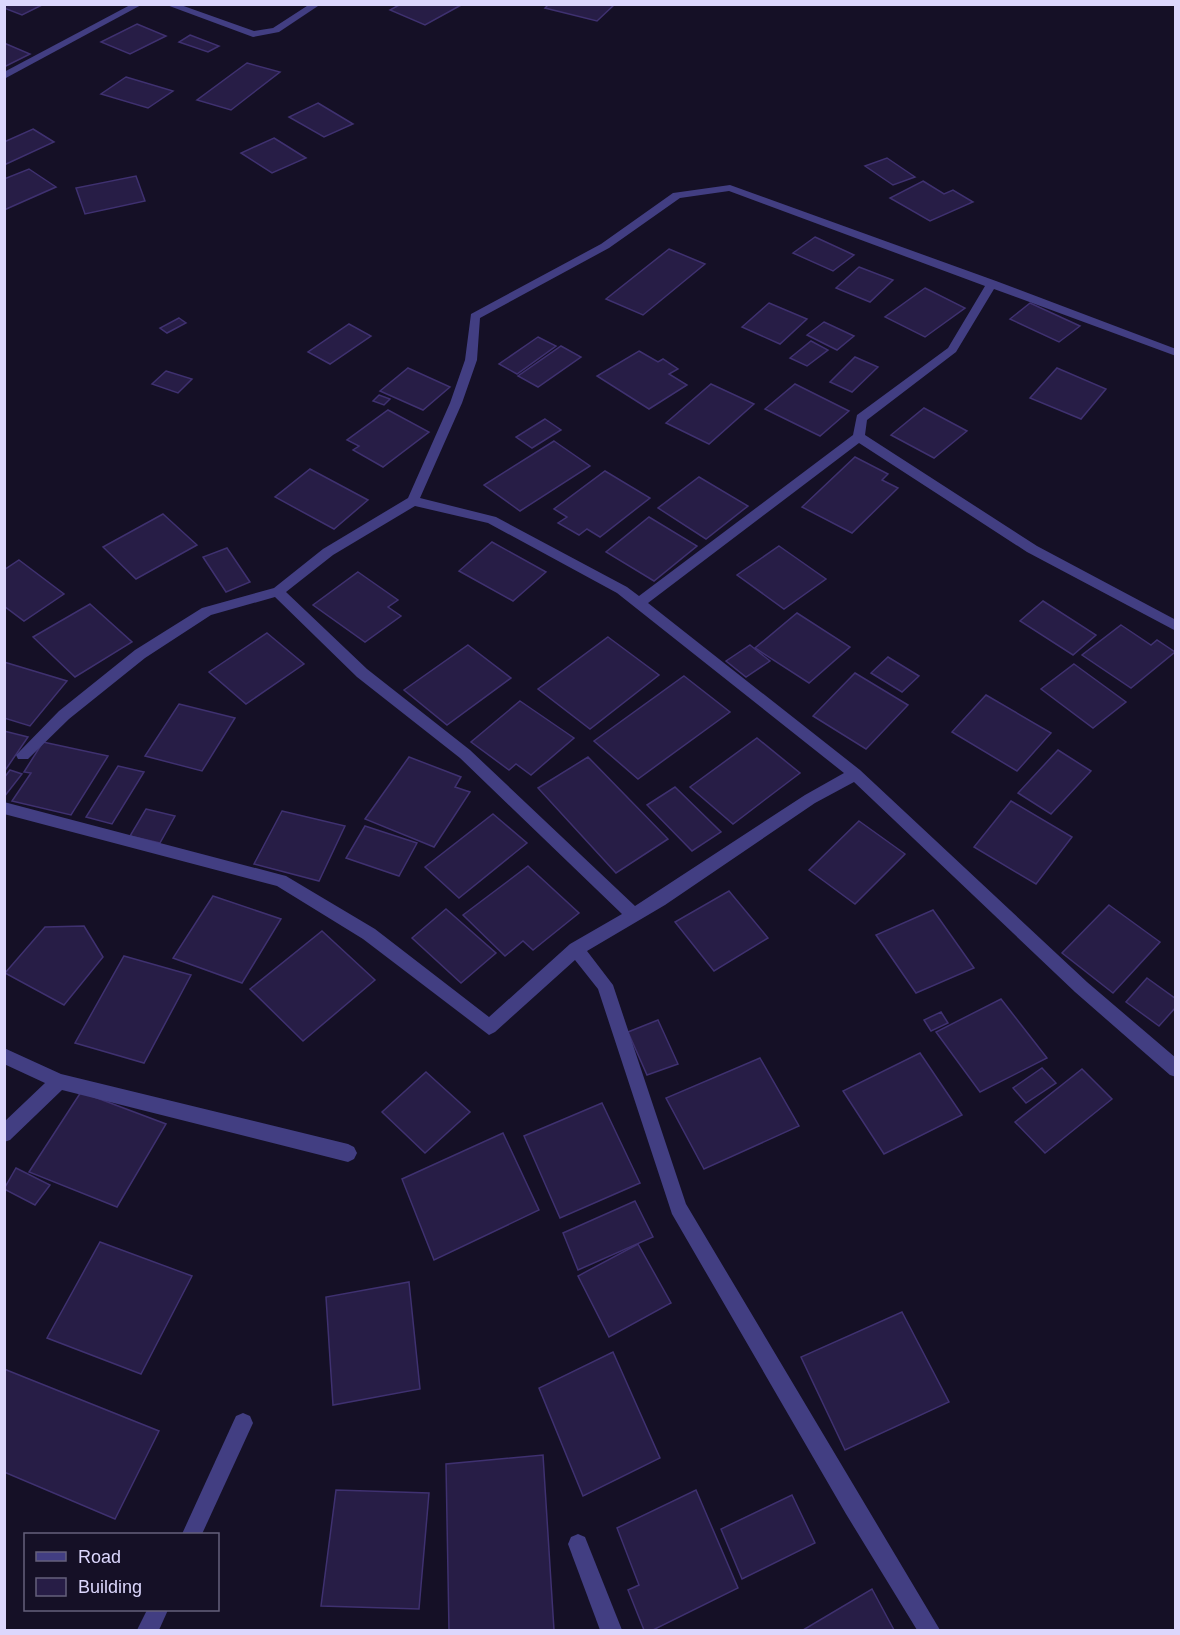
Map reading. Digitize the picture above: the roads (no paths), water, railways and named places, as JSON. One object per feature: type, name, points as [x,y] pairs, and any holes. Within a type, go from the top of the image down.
[{"type":"street","points":[[4,76],[139,4]]},
{"type":"street","points":[[168,4],[253,34],[276,30],[317,4]]},
{"type":"street","points":[[24,755],[64,715],[159,641],[207,611],[278,592],[328,552],[413,501],[456,403],[471,360],[475,316],[605,246],[677,195],[730,188],[1176,353]]},
{"type":"street","points":[[638,604],[859,437],[861,418],[952,350],[992,284]]},
{"type":"street","points":[[859,437],[1032,549],[1176,626]]},
{"type":"street","points":[[413,501],[492,520],[622,590],[855,774],[1081,987],[1176,1069]]},
{"type":"street","points":[[278,592],[362,673],[465,754],[634,915]]},
{"type":"street","points":[[4,808],[281,881],[369,934],[489,1027],[576,949],[634,915],[810,799],[855,774]]},
{"type":"street","points":[[576,949],[605,985],[678,1208],[853,1507],[929,1630]]},
{"type":"street","points":[[4,1056],[59,1081],[348,1153]]},
{"type":"street","points":[[4,1134],[59,1081]]},
{"type":"street","points":[[192,1533],[243,1423]]},
{"type":"street","points":[[578,1544],[611,1630]]},
{"type":"street","points":[[148,1630],[158,1611]]}]
